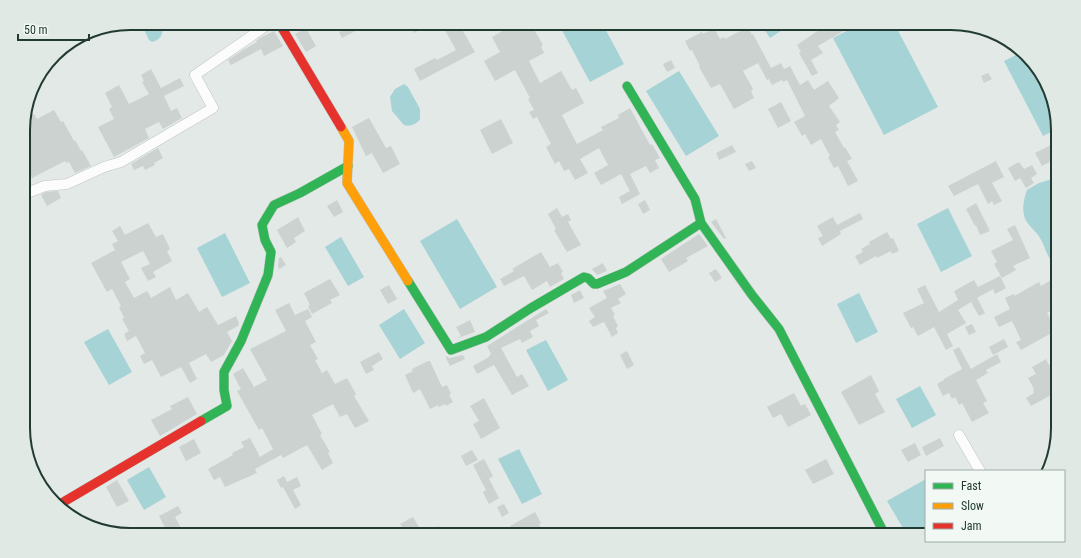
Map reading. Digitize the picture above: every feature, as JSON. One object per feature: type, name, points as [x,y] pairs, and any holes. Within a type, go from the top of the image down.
[{"type":"street","points":[[30,192],[45,186],[67,184],[104,167],[121,162],[213,108],[194,75],[256,30]]},
{"type":"street","points":[[282,30],[349,141],[347,183],[451,350],[486,337],[531,308],[584,277],[588,278],[594,284],[597,284],[626,272],[701,223]]},
{"type":"street","points":[[628,86],[695,199],[701,223],[752,295],[779,329],[881,528]]},
{"type":"street","points":[[63,502],[227,406],[224,390],[224,372],[242,341],[268,276],[271,252],[265,240],[262,225],[274,205],[300,193],[348,166]]},
{"type":"street","points":[[959,435],[979,470]]},
{"type":"water","points":[[144,30],[162,30],[162,35],[156,41],[152,42],[149,40]]},
{"type":"water","points":[[562,30],[606,30],[624,64],[590,82]]},
{"type":"water","points":[[765,30],[782,30],[770,38]]},
{"type":"water","points":[[848,30],[898,30],[938,107],[884,135],[833,38]]},
{"type":"water","points":[[1017,55],[1034,74],[1041,86],[1048,104],[1051,132],[1043,136],[1004,61]]},
{"type":"water","points":[[679,71],[719,136],[686,156],[646,91]]},
{"type":"water","points":[[404,84],[408,87],[420,109],[420,119],[413,125],[406,126],[392,111],[390,97],[395,89]]},
{"type":"water","points":[[1051,179],[1051,260],[1041,239],[1026,221],[1023,209],[1027,190],[1039,183]]},
{"type":"water","points":[[948,208],[972,256],[941,272],[917,224]]},
{"type":"water","points":[[457,219],[497,287],[460,309],[420,241]]},
{"type":"water","points":[[225,233],[250,283],[222,297],[197,248]]},
{"type":"water","points":[[341,237],[364,277],[348,286],[325,247]]},
{"type":"water","points":[[859,293],[878,332],[856,343],[837,304]]},
{"type":"water","points":[[404,309],[425,343],[400,359],[379,325]]},
{"type":"water","points":[[108,329],[132,372],[109,385],[84,342]]},
{"type":"water","points":[[546,340],[568,380],[548,391],[526,350]]},
{"type":"water","points":[[920,386],[936,415],[912,428],[896,399]]},
{"type":"water","points":[[519,449],[542,494],[522,504],[498,459]]},
{"type":"water","points":[[149,467],[166,497],[144,510],[127,480]]},
{"type":"water","points":[[925,480],[925,528],[903,528],[887,501]]},
{"type":"building","points":[[302,30],[307,30],[316,46],[306,52],[295,34]]},
{"type":"building","points":[[357,30],[342,38],[339,32]]},
{"type":"building","points":[[412,30],[420,30],[414,33]]},
{"type":"building","points":[[445,30],[465,30],[463,31],[475,52],[420,81],[414,69],[435,58],[437,60],[456,50]]},
{"type":"building","points":[[504,30],[537,30],[535,31],[543,45],[541,46],[544,53],[529,61],[540,83],[561,71],[572,90],[576,88],[584,103],[562,115],[577,144],[603,130],[601,127],[619,118],[618,115],[630,108],[650,145],[652,144],[660,158],[655,160],[659,168],[650,173],[646,166],[630,174],[640,194],[622,204],[619,197],[630,191],[621,174],[601,185],[594,173],[608,165],[599,148],[580,159],[588,173],[575,180],[569,169],[564,171],[559,161],[555,164],[546,147],[551,144],[537,117],[533,119],[529,112],[534,110],[528,99],[530,98],[515,70],[495,81],[484,61],[500,52],[492,37]]},
{"type":"building","points":[[710,30],[715,30],[720,39],[724,37],[725,39],[742,30],[750,30],[771,68],[781,63],[784,69],[790,66],[800,85],[808,80],[814,90],[828,81],[839,98],[829,106],[840,122],[836,125],[839,130],[835,132],[852,159],[847,161],[858,181],[848,186],[838,166],[834,168],[828,157],[830,156],[821,139],[811,145],[805,134],[802,136],[794,122],[805,116],[787,80],[783,82],[782,80],[772,85],[769,79],[767,80],[758,63],[743,71],[753,89],[751,91],[754,98],[734,109],[720,84],[711,88],[699,67],[700,66],[692,50],[690,51],[685,41],[702,32],[703,34]]},
{"type":"building","points":[[819,30],[845,30],[818,46],[823,53],[811,60],[818,73],[812,76],[799,53],[801,52],[797,45]]},
{"type":"building","points":[[274,31],[283,46],[264,56],[261,49],[231,65],[228,60],[257,42],[256,41],[260,38]]},
{"type":"building","points":[[671,60],[675,68],[667,72],[663,64]]},
{"type":"building","points":[[151,69],[161,88],[180,78],[184,86],[164,96],[171,111],[177,108],[182,118],[163,129],[159,122],[145,129],[149,138],[114,157],[98,127],[114,119],[109,109],[112,107],[105,93],[119,85],[129,104],[149,94],[142,82],[144,81],[141,75]]},
{"type":"building","points":[[988,73],[992,79],[984,83],[981,76]]},
{"type":"building","points":[[781,102],[791,121],[778,128],[768,109]]},
{"type":"building","points":[[54,110],[61,122],[63,121],[74,141],[75,140],[81,151],[82,150],[91,166],[75,173],[69,162],[66,163],[65,161],[32,178],[30,174],[31,116],[34,114],[37,119]]},
{"type":"building","points":[[369,118],[386,148],[391,146],[400,164],[383,173],[372,153],[366,156],[352,127]]},
{"type":"building","points":[[501,119],[513,143],[492,154],[480,130]]},
{"type":"building","points":[[732,145],[736,152],[719,160],[716,153]]},
{"type":"building","points":[[1051,145],[1051,161],[1042,166],[1035,153]]},
{"type":"building","points":[[158,148],[163,158],[154,163],[155,165],[145,170],[143,166],[134,170],[131,164]]},
{"type":"building","points":[[752,161],[756,168],[749,171],[745,164]]},
{"type":"building","points":[[996,161],[1004,177],[992,183],[1002,201],[994,205],[992,201],[988,204],[978,184],[954,196],[948,186]]},
{"type":"building","points":[[1019,162],[1024,169],[1032,165],[1037,174],[1031,178],[1034,183],[1026,188],[1020,178],[1015,181],[1008,168]]},
{"type":"building","points":[[58,191],[61,198],[47,206],[41,195],[46,192]]},
{"type":"building","points":[[337,200],[343,212],[334,217],[327,206]]},
{"type":"building","points":[[645,200],[650,210],[643,214],[638,204]]},
{"type":"building","points":[[976,203],[990,231],[980,235],[976,225],[975,226],[966,209]]},
{"type":"building","points":[[557,208],[562,217],[568,214],[571,220],[568,222],[581,245],[567,252],[554,230],[556,229],[548,214]]},
{"type":"building","points":[[860,213],[863,219],[840,231],[841,234],[822,246],[818,238],[823,236],[817,226],[833,217],[837,225]]},
{"type":"building","points":[[298,217],[305,231],[294,238],[296,242],[287,248],[277,230]]},
{"type":"building","points":[[716,219],[726,238],[724,239],[711,222]]},
{"type":"building","points":[[148,223],[156,237],[163,234],[170,249],[167,251],[172,261],[153,272],[156,277],[148,281],[141,268],[150,264],[143,251],[121,262],[130,279],[125,282],[134,298],[147,291],[151,298],[170,287],[176,300],[188,293],[199,312],[207,307],[218,325],[236,316],[239,323],[238,326],[227,332],[232,341],[224,355],[211,362],[206,354],[189,363],[197,379],[190,383],[181,367],[161,377],[152,360],[144,364],[140,356],[145,353],[136,336],[127,341],[124,334],[129,331],[122,319],[124,318],[119,307],[121,306],[112,289],[107,292],[91,263],[115,250],[112,244],[118,241],[112,231],[120,226],[125,235]]},
{"type":"building","points":[[1015,225],[1030,258],[1013,266],[1016,270],[1002,278],[994,264],[997,262],[991,251],[1013,240],[1007,229]]},
{"type":"building","points":[[887,232],[891,239],[893,238],[899,251],[892,254],[891,251],[877,258],[876,256],[860,265],[855,256],[863,252],[861,249],[870,244],[869,242]]},
{"type":"building","points":[[699,234],[708,246],[686,258],[688,261],[669,272],[661,259]]},
{"type":"building","points":[[541,252],[550,267],[558,263],[563,272],[561,273],[564,279],[550,287],[547,281],[532,290],[524,276],[504,286],[500,279],[514,271],[512,269]]},
{"type":"building","points":[[281,257],[286,265],[279,269],[279,258]]},
{"type":"building","points":[[603,263],[607,271],[597,275],[592,269]]},
{"type":"building","points":[[716,269],[722,278],[715,282],[709,273]]},
{"type":"building","points":[[1000,276],[1006,288],[995,294],[993,289],[977,298],[985,313],[979,316],[971,302],[958,310],[966,323],[947,334],[953,346],[946,350],[934,327],[918,336],[913,327],[911,328],[903,313],[924,303],[917,289],[925,285],[939,312],[958,300],[954,291],[974,280],[978,287]]},
{"type":"building","points":[[330,279],[340,295],[330,300],[332,303],[312,314],[308,306],[310,305],[304,293]]},
{"type":"building","points":[[1051,280],[1051,310],[1047,313],[1051,320],[1051,333],[1021,350],[1016,342],[1021,340],[1012,321],[999,327],[994,317],[1010,309],[1005,298],[1014,294],[1014,296],[1039,282],[1041,286]]},
{"type":"building","points":[[620,284],[626,294],[618,299],[621,303],[611,308],[618,326],[616,328],[618,333],[612,337],[604,322],[593,327],[589,321],[595,317],[589,308],[607,298],[603,291]]},
{"type":"building","points":[[389,285],[397,299],[388,304],[380,290]]},
{"type":"building","points":[[580,290],[584,298],[574,303],[571,295]]},
{"type":"building","points":[[289,303],[295,315],[308,309],[312,317],[305,321],[316,342],[310,345],[318,359],[315,360],[322,373],[327,370],[335,384],[347,378],[356,394],[354,396],[369,421],[355,428],[347,414],[340,417],[333,404],[312,415],[322,434],[320,435],[330,452],[328,453],[333,463],[322,470],[307,445],[283,458],[281,455],[255,469],[257,473],[225,487],[220,477],[214,480],[208,469],[244,447],[241,442],[250,438],[260,457],[273,449],[262,428],[259,430],[237,391],[241,389],[233,374],[243,368],[254,387],[267,380],[250,349],[286,331],[275,310]]},
{"type":"building","points":[[546,309],[549,313],[536,320],[539,326],[530,331],[533,337],[522,343],[520,339],[501,348],[517,377],[522,374],[529,386],[512,395],[494,365],[477,374],[473,366],[489,357],[491,354],[487,346]]},
{"type":"building","points":[[470,320],[475,332],[455,339],[461,336],[456,327]]},
{"type":"building","points":[[972,324],[976,332],[969,335],[965,327]]},
{"type":"building","points":[[1004,339],[1008,347],[993,355],[989,347]]},
{"type":"building","points":[[959,347],[971,369],[997,354],[1001,362],[986,370],[988,373],[976,380],[987,401],[983,403],[989,413],[972,422],[962,403],[959,405],[955,397],[952,399],[949,393],[943,396],[937,384],[962,369],[953,350]]},
{"type":"building","points":[[627,351],[634,365],[627,369],[620,355]]},
{"type":"building","points":[[379,352],[383,359],[372,366],[374,370],[366,374],[360,362]]},
{"type":"building","points":[[463,355],[465,359],[450,366],[445,356],[450,358]]},
{"type":"building","points":[[1046,359],[1049,365],[1051,364],[1051,395],[1031,406],[1026,398],[1034,393],[1034,389],[1028,378],[1036,374],[1032,367]]},
{"type":"building","points":[[430,361],[442,387],[447,385],[451,394],[449,395],[453,402],[446,406],[445,404],[439,407],[438,405],[430,409],[420,389],[413,393],[405,375],[413,371],[412,369]]},
{"type":"building","points":[[871,375],[879,391],[875,394],[885,412],[859,425],[841,392]]},
{"type":"building","points":[[794,393],[801,406],[805,404],[811,415],[788,427],[781,414],[773,418],[767,407]]},
{"type":"building","points":[[188,397],[197,414],[160,436],[151,420],[172,409],[170,406]]},
{"type":"building","points":[[484,398],[500,428],[481,439],[473,424],[479,421],[470,406]]},
{"type":"building","points":[[940,438],[944,446],[926,456],[922,447]]},
{"type":"building","points":[[194,439],[201,453],[186,461],[179,447]]},
{"type":"building","points":[[915,443],[921,455],[908,462],[901,450]]},
{"type":"building","points":[[472,450],[478,460],[466,466],[461,456]]},
{"type":"building","points":[[484,459],[493,476],[489,479],[499,498],[489,504],[483,492],[486,490],[473,465]]},
{"type":"building","points":[[826,459],[834,474],[813,484],[805,470]]},
{"type":"building","points":[[284,476],[287,482],[297,477],[301,486],[293,490],[301,505],[295,509],[283,487],[281,488],[277,480]]},
{"type":"building","points":[[117,480],[129,501],[117,507],[106,487]]},
{"type":"building","points":[[504,504],[509,513],[502,517],[497,507]]},
{"type":"building","points":[[178,506],[182,513],[175,517],[181,528],[165,528],[159,516]]},
{"type":"building","points":[[535,512],[541,523],[539,524],[541,528],[511,528],[510,526]]},
{"type":"building","points":[[413,517],[419,527],[402,528],[400,524]]},
{"type":"traffic: fast","points":[[627,86],[695,199],[701,223],[752,295],[779,329],[881,528]]},
{"type":"traffic: fast","points":[[201,421],[227,406],[224,390],[224,372],[241,341],[268,275],[271,252],[265,240],[262,225],[274,205],[300,193],[348,166]]},
{"type":"traffic: fast","points":[[408,281],[451,350],[486,337],[531,308],[584,277],[588,278],[594,284],[597,284],[626,272],[701,223]]},
{"type":"traffic: slow","points":[[341,127],[349,141],[347,183],[408,281]]},
{"type":"traffic: jam","points":[[283,30],[341,127]]},
{"type":"traffic: jam","points":[[63,502],[201,421]]}]
